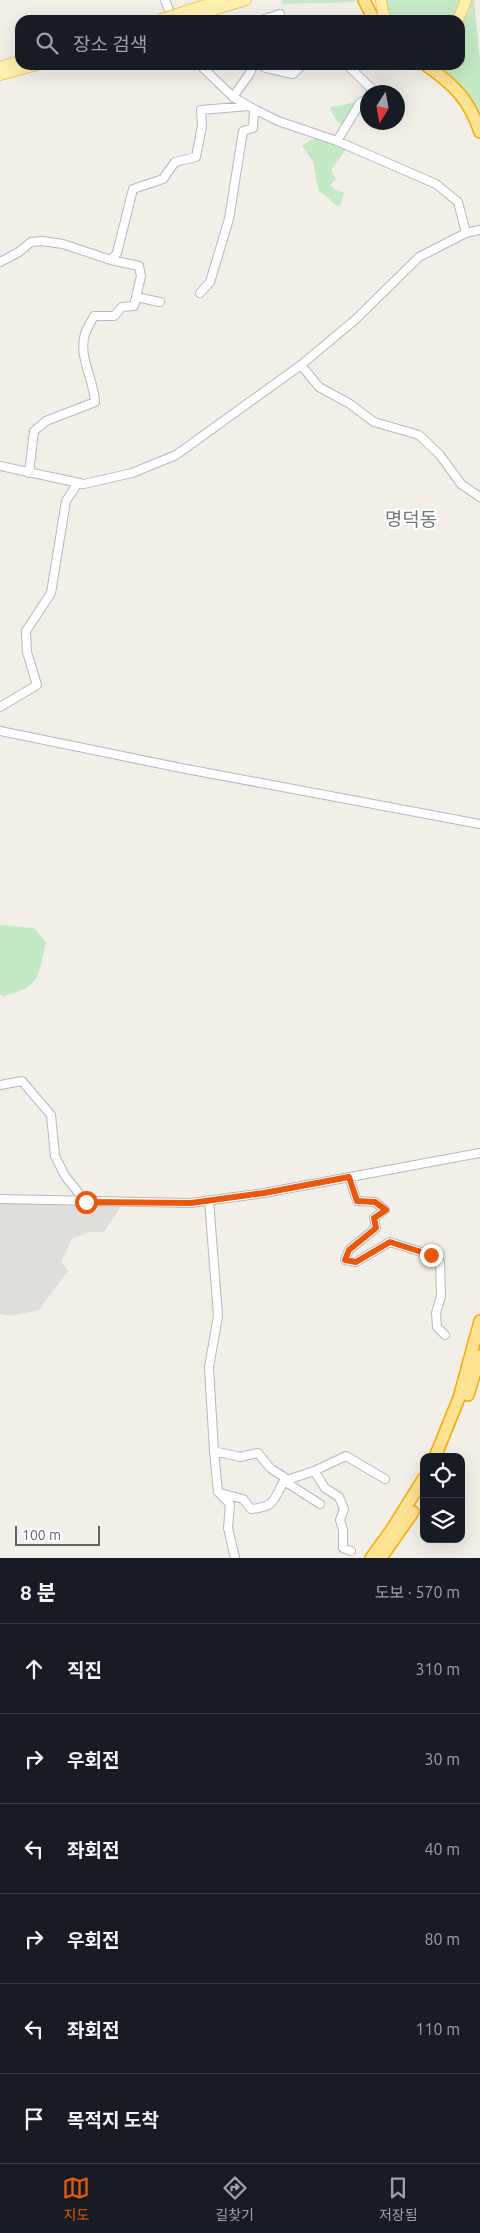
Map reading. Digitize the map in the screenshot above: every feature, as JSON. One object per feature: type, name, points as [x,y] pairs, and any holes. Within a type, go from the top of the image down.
[{"type":"highway","points":[[364,0],[372,15]]},
{"type":"highway","points":[[433,70],[448,81],[464,97],[474,114],[480,132]]},
{"type":"highway","points":[[437,1453],[459,1398],[480,1321]]},
{"type":"highway","points":[[445,1453],[466,1402],[480,1356]]},
{"type":"highway","points":[[371,1558],[420,1484]]},
{"type":"highway","points":[[381,1558],[421,1498]]},
{"type":"main road","points":[[187,15],[221,0]]},
{"type":"main road","points":[[190,15],[246,0]]},
{"type":"main road","points":[[381,0],[384,15]]},
{"type":"main road","points":[[460,15],[466,0]]},
{"type":"main road","points":[[0,67],[15,62]]},
{"type":"main road","points":[[0,76],[20,70]]},
{"type":"street","points":[[165,0],[171,15]]},
{"type":"street","points":[[205,70],[233,97],[251,108],[278,121],[337,141],[436,184],[458,202],[466,234]]},
{"type":"street","points":[[233,97],[251,70]]},
{"type":"street","points":[[275,70],[293,74],[297,70]]},
{"type":"street","points":[[352,70],[367,85]]},
{"type":"street","points":[[337,141],[360,103]]},
{"type":"street","points":[[111,260],[117,253],[133,189],[163,179],[175,162],[196,157],[202,126],[201,110],[251,108]]},
{"type":"street","points":[[200,293],[210,282],[220,253],[229,218],[243,131],[252,128],[251,108]]},
{"type":"street","points":[[0,466],[84,484],[132,473],[176,455],[301,365],[356,320],[419,257],[466,234],[480,230]]},
{"type":"street","points":[[0,262],[19,252],[31,242],[63,244],[111,260],[139,266],[141,276],[134,306],[122,307],[114,316],[94,316],[84,335],[84,356],[95,388],[95,402],[46,421],[34,431],[29,473]]},
{"type":"street","points":[[136,297],[160,302]]},
{"type":"street","points":[[301,365],[319,387],[350,404],[374,422],[419,436],[440,455],[461,484],[480,497]]},
{"type":"street","points":[[0,707],[37,685],[26,652],[26,631],[51,593],[57,544],[66,501],[78,483]]},
{"type":"street","points":[[0,731],[181,768],[480,824]]},
{"type":"street","points":[[0,1085],[22,1081],[51,1115],[54,1156],[66,1176],[86,1202]]},
{"type":"street","points":[[0,1199],[191,1203],[264,1193],[480,1153]]},
{"type":"street","points":[[349,1177],[357,1201],[375,1202],[386,1210],[374,1218],[376,1228],[349,1250],[345,1260],[356,1262],[390,1242],[431,1255],[440,1262],[441,1296],[436,1313],[437,1327],[444,1335]]},
{"type":"street","points":[[210,1200],[218,1316],[209,1368],[214,1451],[218,1492],[230,1504],[228,1528],[235,1558]]},
{"type":"street","points":[[214,1451],[240,1457],[258,1453],[270,1468],[284,1477],[284,1481],[320,1504]]},
{"type":"street","points":[[218,1492],[243,1499],[251,1509],[266,1508],[272,1505],[284,1481],[314,1471],[346,1456],[385,1479]]},
{"type":"street","points":[[314,1471],[325,1488],[339,1497],[344,1509],[340,1520],[343,1530],[343,1548],[351,1552]]},
{"type":"shaded area","points":[[0,1203],[121,1206],[104,1232],[90,1232],[72,1239],[61,1262],[68,1271],[39,1310],[10,1316],[0,1314]]},
{"type":"green space","points":[[283,0],[355,0],[355,2],[282,4]]},
{"type":"green space","points":[[386,0],[462,0],[457,15],[389,15]]},
{"type":"green space","points":[[472,0],[474,0],[480,60],[480,120],[468,95],[442,70],[465,70],[465,18]]},
{"type":"green space","points":[[358,102],[348,127],[336,120],[330,107]]},
{"type":"green space","points":[[320,138],[346,149],[331,170],[336,179],[331,184],[332,188],[344,193],[340,206],[319,192],[313,162],[302,146],[311,140]]},
{"type":"green space","points":[[0,925],[34,928],[46,942],[36,979],[25,989],[3,996],[0,994]]},
{"type":"district","name":"명덕동","points":[[411,519]]},
{"type":"route","points":[[86,1202],[191,1203],[264,1193],[349,1177],[357,1201],[375,1202],[386,1210],[374,1218],[376,1228],[349,1250],[345,1260],[356,1262],[390,1242],[410,1246],[431,1255]]}]
